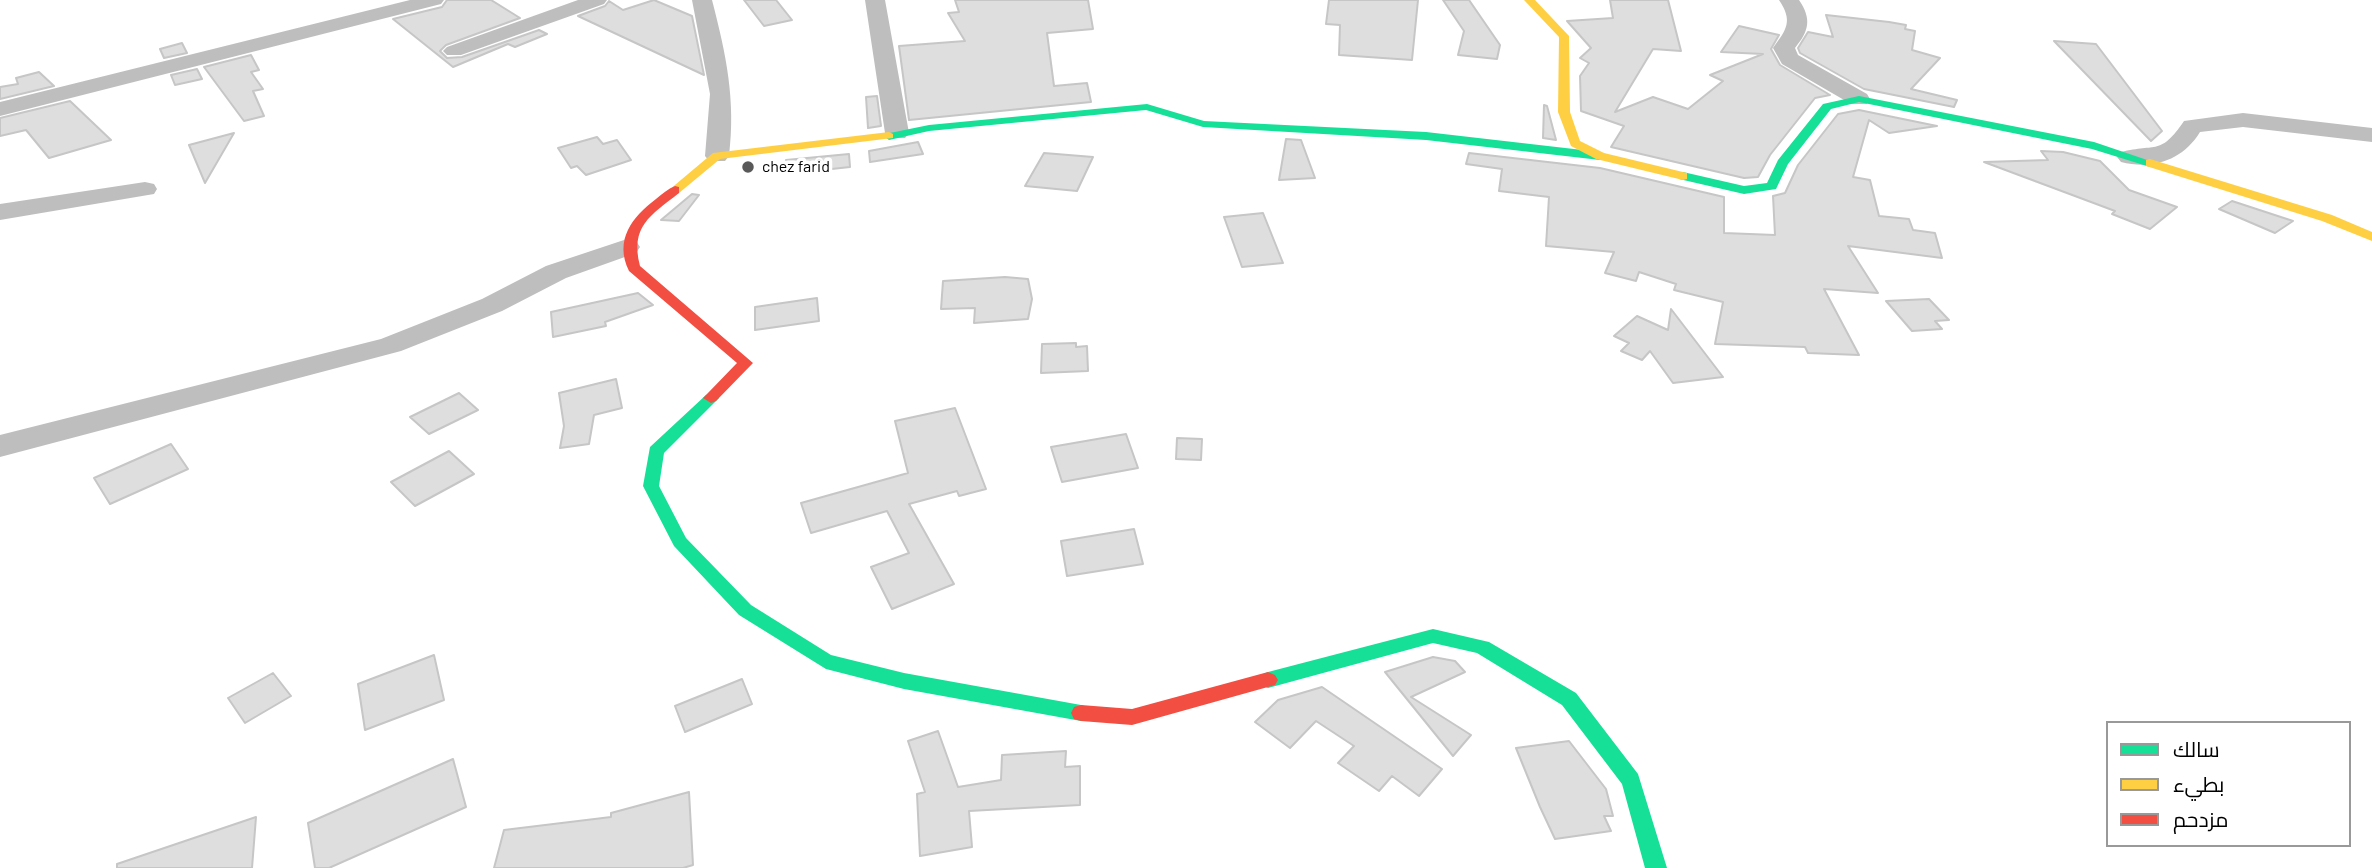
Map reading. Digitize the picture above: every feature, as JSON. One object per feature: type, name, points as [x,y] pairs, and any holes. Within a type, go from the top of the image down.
[{"type":"street","points":[[0,109],[434,0]]},
{"type":"street","points":[[454,51],[597,0]]},
{"type":"street","points":[[702,0],[721,71],[724,117],[718,156]]},
{"type":"street","points":[[875,0],[897,134]]},
{"type":"street","points":[[1530,0],[1564,37],[1564,112],[1575,143],[1600,156]]},
{"type":"street","points":[[1789,0],[1801,21],[1800,31],[1784,48],[1790,59],[1859,99],[1965,118],[2094,146],[2327,218],[2372,237]]},
{"type":"street","points":[[1656,868],[1631,780],[1569,699],[1482,647],[1433,636],[1132,718],[1074,712],[904,681],[826,661],[745,610],[680,542],[652,486],[656,451],[746,363],[634,268],[627,247],[637,221],[718,156],[806,148],[963,124],[1078,116],[1123,107],[1147,107],[1203,124],[1426,136],[1600,156],[1744,190],[1772,186],[1782,163],[1827,106],[1859,99]]},
{"type":"street","points":[[2129,157],[2168,153],[2180,145],[2192,126],[2243,120],[2372,135]]},
{"type":"street","points":[[0,212],[145,189]]},
{"type":"street","points":[[0,446],[391,345],[492,304],[556,272],[627,247]]},
{"type":"building","points":[[447,0],[491,0],[520,18],[446,45],[440,51],[447,58],[462,57],[539,30],[547,34],[515,47],[508,44],[453,67],[393,19],[442,7]]},
{"type":"building","points":[[654,0],[692,16],[704,75],[578,16],[605,6],[609,1],[623,10]]},
{"type":"building","points":[[744,0],[776,0],[792,20],[764,26]]},
{"type":"building","points":[[955,0],[1088,0],[1093,29],[1047,33],[1054,86],[1087,83],[1091,102],[909,120],[899,46],[965,41],[948,13],[959,12]]},
{"type":"building","points":[[1329,0],[1418,0],[1412,60],[1339,55],[1340,25],[1326,24]]},
{"type":"building","points":[[1443,0],[1469,0],[1500,45],[1497,59],[1458,55],[1464,31]]},
{"type":"building","points":[[1610,0],[1668,0],[1681,51],[1653,49],[1615,112],[1653,97],[1688,109],[1723,81],[1710,75],[1763,54],[1721,52],[1739,26],[1779,35],[1771,49],[1780,65],[1830,95],[1815,98],[1770,155],[1758,177],[1744,178],[1611,147],[1624,126],[1581,111],[1580,76],[1589,63],[1580,58],[1591,48],[1567,21],[1613,18]]},
{"type":"building","points":[[1826,15],[1906,25],[1905,29],[1915,31],[1912,50],[1940,58],[1911,89],[1957,100],[1954,107],[1864,89],[1800,53],[1798,48],[1808,32],[1833,37]]},
{"type":"building","points":[[2054,41],[2096,44],[2162,131],[2151,141]]},
{"type":"building","points":[[182,43],[187,53],[164,58],[160,49]]},
{"type":"building","points":[[251,55],[259,70],[251,72],[263,89],[253,91],[264,116],[244,121],[204,67]]},
{"type":"building","points":[[197,69],[202,79],[175,85],[171,75]]},
{"type":"building","points":[[39,72],[54,86],[0,99],[0,87],[18,84],[16,78]]},
{"type":"building","points":[[877,96],[881,126],[868,128],[866,97]]},
{"type":"building","points":[[70,101],[111,140],[49,158],[26,130],[0,136],[0,118]]},
{"type":"building","points":[[1544,105],[1547,106],[1556,140],[1543,138]]},
{"type":"building","points":[[1859,110],[1937,126],[1889,133],[1869,120],[1853,177],[1870,180],[1879,216],[1909,219],[1913,230],[1935,233],[1942,258],[1848,246],[1878,293],[1824,289],[1859,355],[1808,353],[1805,347],[1715,344],[1723,302],[1674,290],[1676,284],[1639,272],[1636,281],[1605,273],[1614,252],[1546,246],[1549,197],[1499,191],[1502,169],[1466,164],[1469,153],[1600,168],[1724,197],[1724,233],[1775,235],[1773,196],[1785,193],[1798,165],[1838,114]]},
{"type":"building","points":[[234,133],[205,183],[189,145]]},
{"type":"building","points":[[597,137],[603,144],[617,140],[631,160],[586,175],[577,166],[571,168],[558,148]]},
{"type":"building","points":[[1286,139],[1301,140],[1315,178],[1279,180]]},
{"type":"building","points":[[918,142],[923,154],[870,162],[869,151]]},
{"type":"building","points":[[2041,151],[2063,152],[2100,161],[2129,190],[2177,207],[2150,229],[2112,214],[2115,211],[1984,162],[2048,160]]},
{"type":"building","points":[[1044,153],[1093,157],[1077,191],[1025,186]]},
{"type":"building","points":[[849,154],[850,167],[786,174],[786,160]]},
{"type":"building","points":[[692,194],[699,195],[679,221],[661,220]]},
{"type":"building","points":[[2232,201],[2293,221],[2275,233],[2219,209]]},
{"type":"building","points":[[1263,213],[1283,263],[1242,267],[1224,217]]},
{"type":"building","points":[[1005,277],[1028,279],[1032,299],[1028,319],[974,323],[975,308],[941,309],[943,281]]},
{"type":"building","points":[[638,293],[653,305],[605,322],[606,326],[553,337],[551,312]]},
{"type":"building","points":[[817,298],[819,321],[755,330],[755,307]]},
{"type":"building","points":[[1929,299],[1949,320],[1935,321],[1942,329],[1912,331],[1886,301]]},
{"type":"building","points":[[1671,309],[1723,377],[1673,383],[1650,351],[1642,360],[1621,351],[1629,343],[1614,336],[1637,316],[1668,330]]},
{"type":"building","points":[[1076,343],[1076,347],[1087,346],[1088,371],[1041,373],[1042,344]]},
{"type":"building","points":[[616,379],[622,408],[594,415],[589,444],[560,448],[564,426],[559,393]]},
{"type":"building","points":[[459,393],[478,410],[429,434],[410,417]]},
{"type":"building","points":[[955,408],[986,489],[959,496],[957,491],[909,504],[954,584],[892,609],[871,567],[909,553],[887,511],[811,533],[801,503],[908,473],[895,421]]},
{"type":"building","points":[[1126,434],[1138,468],[1062,482],[1051,447]]},
{"type":"building","points":[[1177,438],[1202,439],[1201,460],[1176,459]]},
{"type":"building","points":[[171,444],[188,469],[110,504],[94,478]]},
{"type":"building","points":[[449,451],[474,474],[415,506],[391,482]]},
{"type":"building","points":[[1134,529],[1143,564],[1067,576],[1061,541]]},
{"type":"building","points":[[434,655],[444,700],[365,730],[358,684]]},
{"type":"building","points":[[1433,657],[1455,661],[1465,672],[1411,697],[1471,735],[1453,756],[1385,672]]},
{"type":"building","points":[[273,673],[291,696],[245,723],[228,698]]},
{"type":"building","points":[[742,679],[752,704],[685,732],[675,706]]},
{"type":"building","points":[[1322,687],[1442,769],[1419,796],[1392,776],[1379,791],[1338,763],[1354,746],[1316,721],[1290,748],[1255,722],[1278,700]]},
{"type":"building","points":[[938,731],[958,787],[1001,780],[1002,755],[1066,751],[1065,767],[1080,766],[1080,805],[969,811],[972,847],[920,856],[917,794],[925,792],[908,741]]},
{"type":"building","points":[[1569,741],[1606,789],[1613,816],[1604,816],[1611,831],[1555,839],[1540,807],[1516,748]]},
{"type":"building","points":[[453,759],[466,807],[329,868],[315,868],[308,823]]},
{"type":"building","points":[[689,792],[693,865],[683,868],[494,868],[504,830],[611,817],[611,813]]},
{"type":"building","points":[[256,817],[252,868],[117,868],[117,864]]},
{"type":"traffic: fast","points":[[1683,176],[1744,190],[1772,186],[1782,163],[1827,106],[1859,99],[2094,146],[2150,163]]},
{"type":"traffic: fast","points":[[889,136],[929,128],[1147,107],[1203,124],[1426,136],[1600,156]]},
{"type":"traffic: fast","points":[[711,398],[656,451],[651,486],[680,542],[745,610],[826,661],[904,681],[1081,713]]},
{"type":"traffic: fast","points":[[1268,680],[1433,636],[1482,647],[1569,699],[1631,780],[1656,868]]},
{"type":"traffic: slow","points":[[1529,0],[1564,36],[1564,112],[1575,143],[1600,156],[1683,176]]},
{"type":"traffic: slow","points":[[675,190],[717,156],[889,136]]},
{"type":"traffic: slow","points":[[2150,163],[2327,218],[2372,237]]},
{"type":"traffic: jam","points":[[675,190],[638,222],[630,241],[630,253],[634,268],[746,363],[711,398]]},
{"type":"traffic: jam","points":[[1081,713],[1132,717],[1268,680]]},
{"type":"place","name":"chez farid","points":[[748,167]]}]
